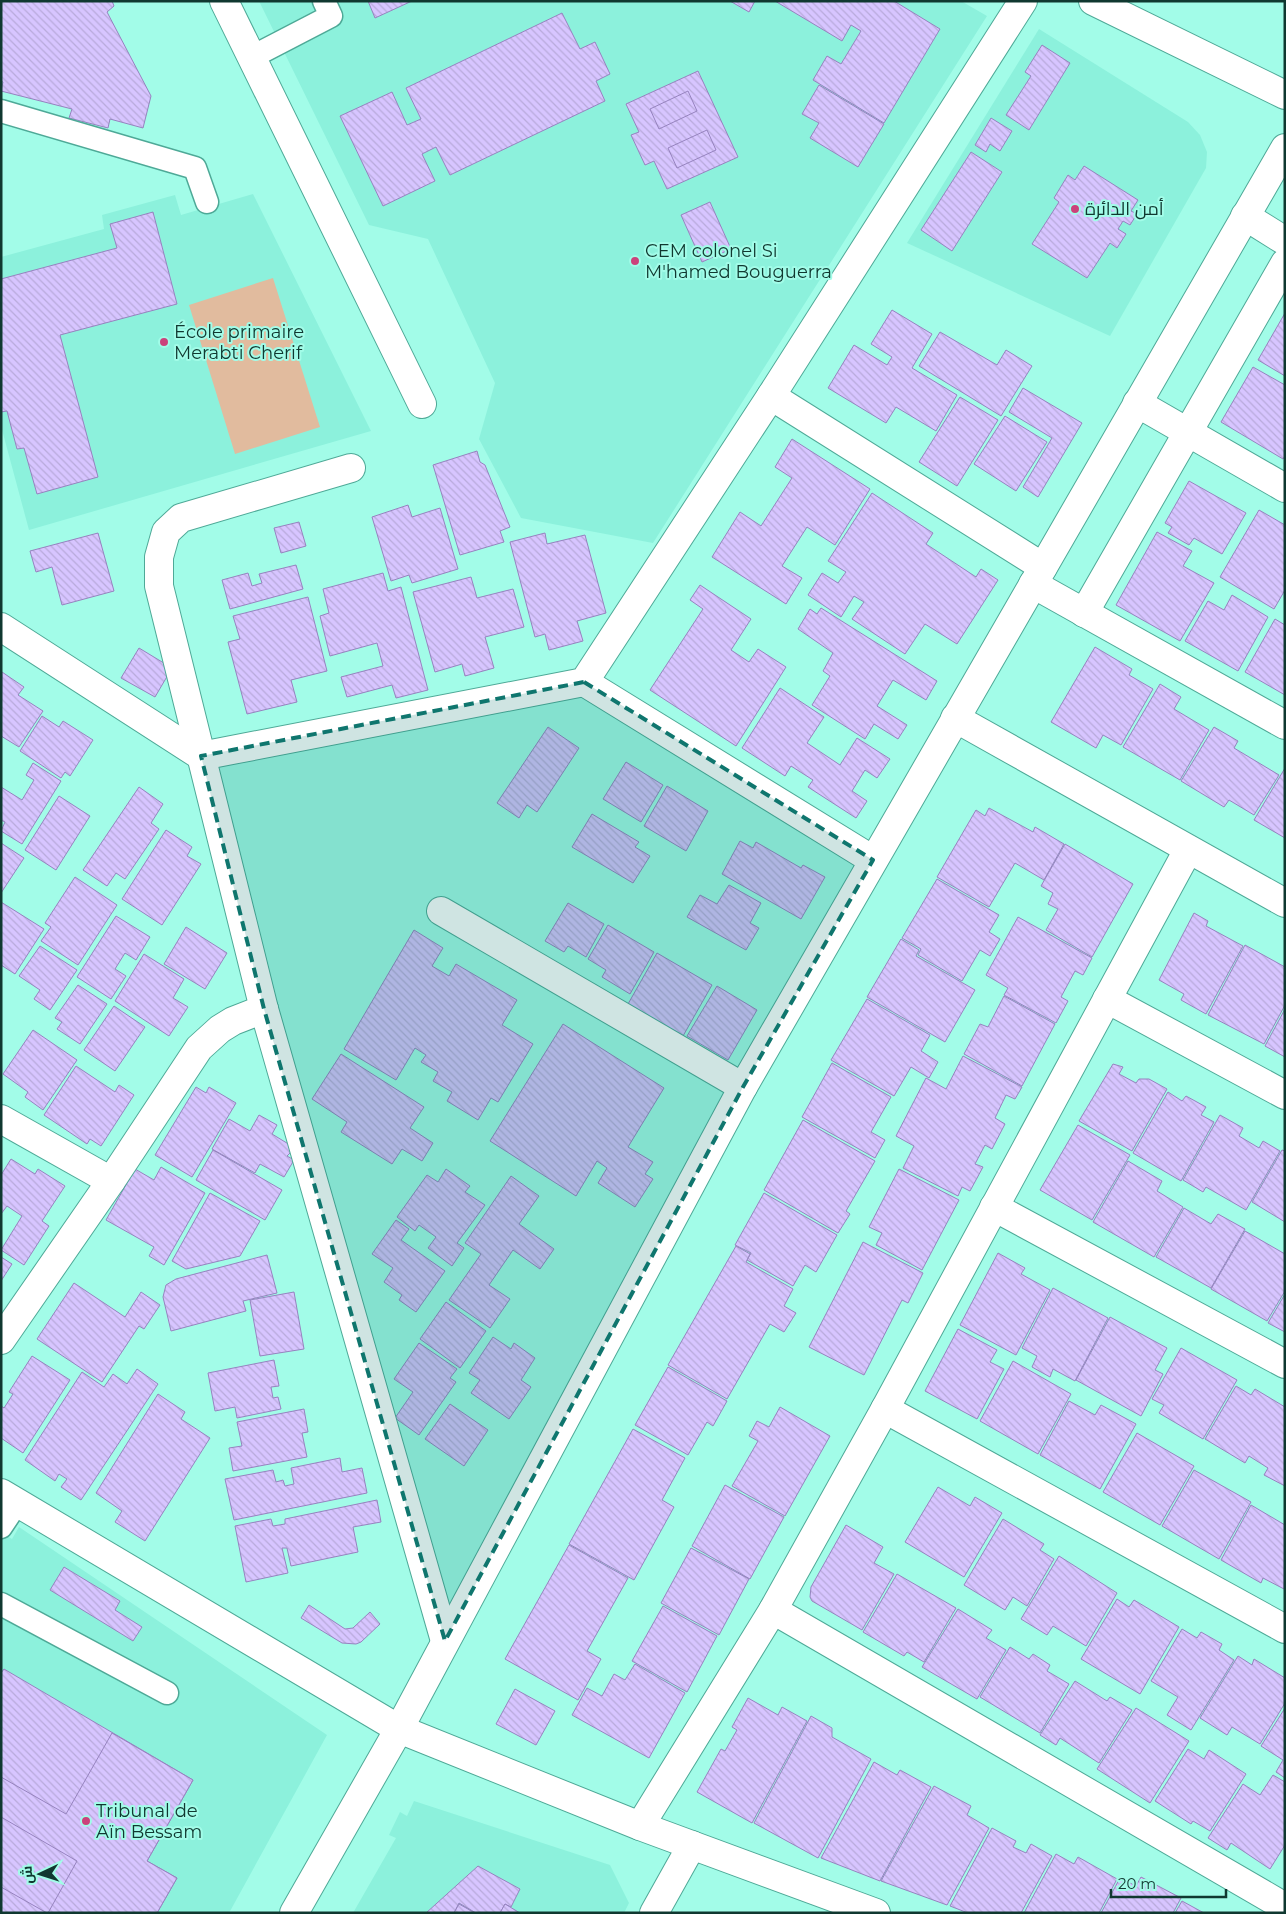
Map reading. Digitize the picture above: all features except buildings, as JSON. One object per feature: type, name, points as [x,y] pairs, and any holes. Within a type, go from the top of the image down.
[{"type":"street","points":[[224,1],[422,404]]},
{"type":"street","points":[[584,682],[771,396],[1022,1]]},
{"type":"street","points":[[1094,1],[1285,95]]},
{"type":"street","points":[[294,1913],[399,1729],[743,1087],[1285,148]]},
{"type":"street","points":[[1245,216],[1285,241]]},
{"type":"street","points":[[1084,612],[1285,263]]},
{"type":"street","points":[[771,396],[1038,576],[1084,612],[1285,725]]},
{"type":"street","points":[[1137,403],[1285,488]]},
{"type":"street","points":[[351,468],[181,518],[166,532],[159,557],[160,586],[264,1009],[445,1640]]},
{"type":"street","points":[[1,627],[201,756],[584,682],[874,860]]},
{"type":"street","points":[[955,718],[1285,903]]},
{"type":"street","points":[[640,1826],[773,1610],[885,1409],[1188,850]]},
{"type":"street","points":[[440,911],[743,1087]]},
{"type":"street","points":[[1106,999],[1285,1096]]},
{"type":"street","points":[[1,1340],[111,1181],[199,1048],[220,1029],[233,1021],[264,1009]]},
{"type":"street","points":[[1,1119],[111,1181]]},
{"type":"street","points":[[994,1207],[1285,1364]]},
{"type":"street","points":[[885,1409],[1285,1629]]},
{"type":"street","points":[[9,1498],[399,1729],[640,1826],[876,1913]]},
{"type":"street","points":[[773,1610],[1283,1908]]},
{"type":"street","points":[[654,1913],[692,1845]]},
{"type":"lane","points":[[252,57],[331,16],[324,1]]},
{"type":"lane","points":[[1,111],[194,168],[207,202]]},
{"type":"lane","points":[[1,1527],[9,1498]]},
{"type":"lane","points":[[1,1604],[167,1694]]},
{"type":"highlighted area","points":[[584,682],[873,860],[743,1087],[445,1641],[264,1009],[201,756]]},
{"type":"shaded area","name":"CEM colonel Si M'hamed Bouguerra","points":[[259,1],[961,1],[987,16],[653,543],[521,518],[479,439],[495,383],[428,239],[369,225]]},
{"type":"shaded area","points":[[1039,29],[1188,122],[1200,135],[1207,152],[1206,168],[1110,336],[907,243]]},
{"type":"shaded area","name":"École primaire Merabti Cherif","points":[[253,194],[371,431],[29,530],[1,426],[1,257],[104,229],[102,215],[175,195],[181,215]]},
{"type":"shaded area","points":[[273,278],[320,427],[235,454],[189,305]]},
{"type":"shaded area","points":[[19,1527],[327,1735],[229,1913],[1,1913],[1,1532],[12,1539]]},
{"type":"shaded area","points":[[414,1801],[610,1865],[629,1903],[624,1913],[353,1913],[396,1838],[389,1835],[400,1812],[407,1816]]},
{"type":"place","name":"أمن الدائرة","points":[[1075,209]]},
{"type":"place","name":"CEM colonel Si M'hamed Bouguerra","points":[[635,261]]},
{"type":"place","name":"École primaire Merabti Cherif","points":[[164,342]]},
{"type":"place","name":"Tribunal de Aïn Bessam","points":[[86,1821]]}]
